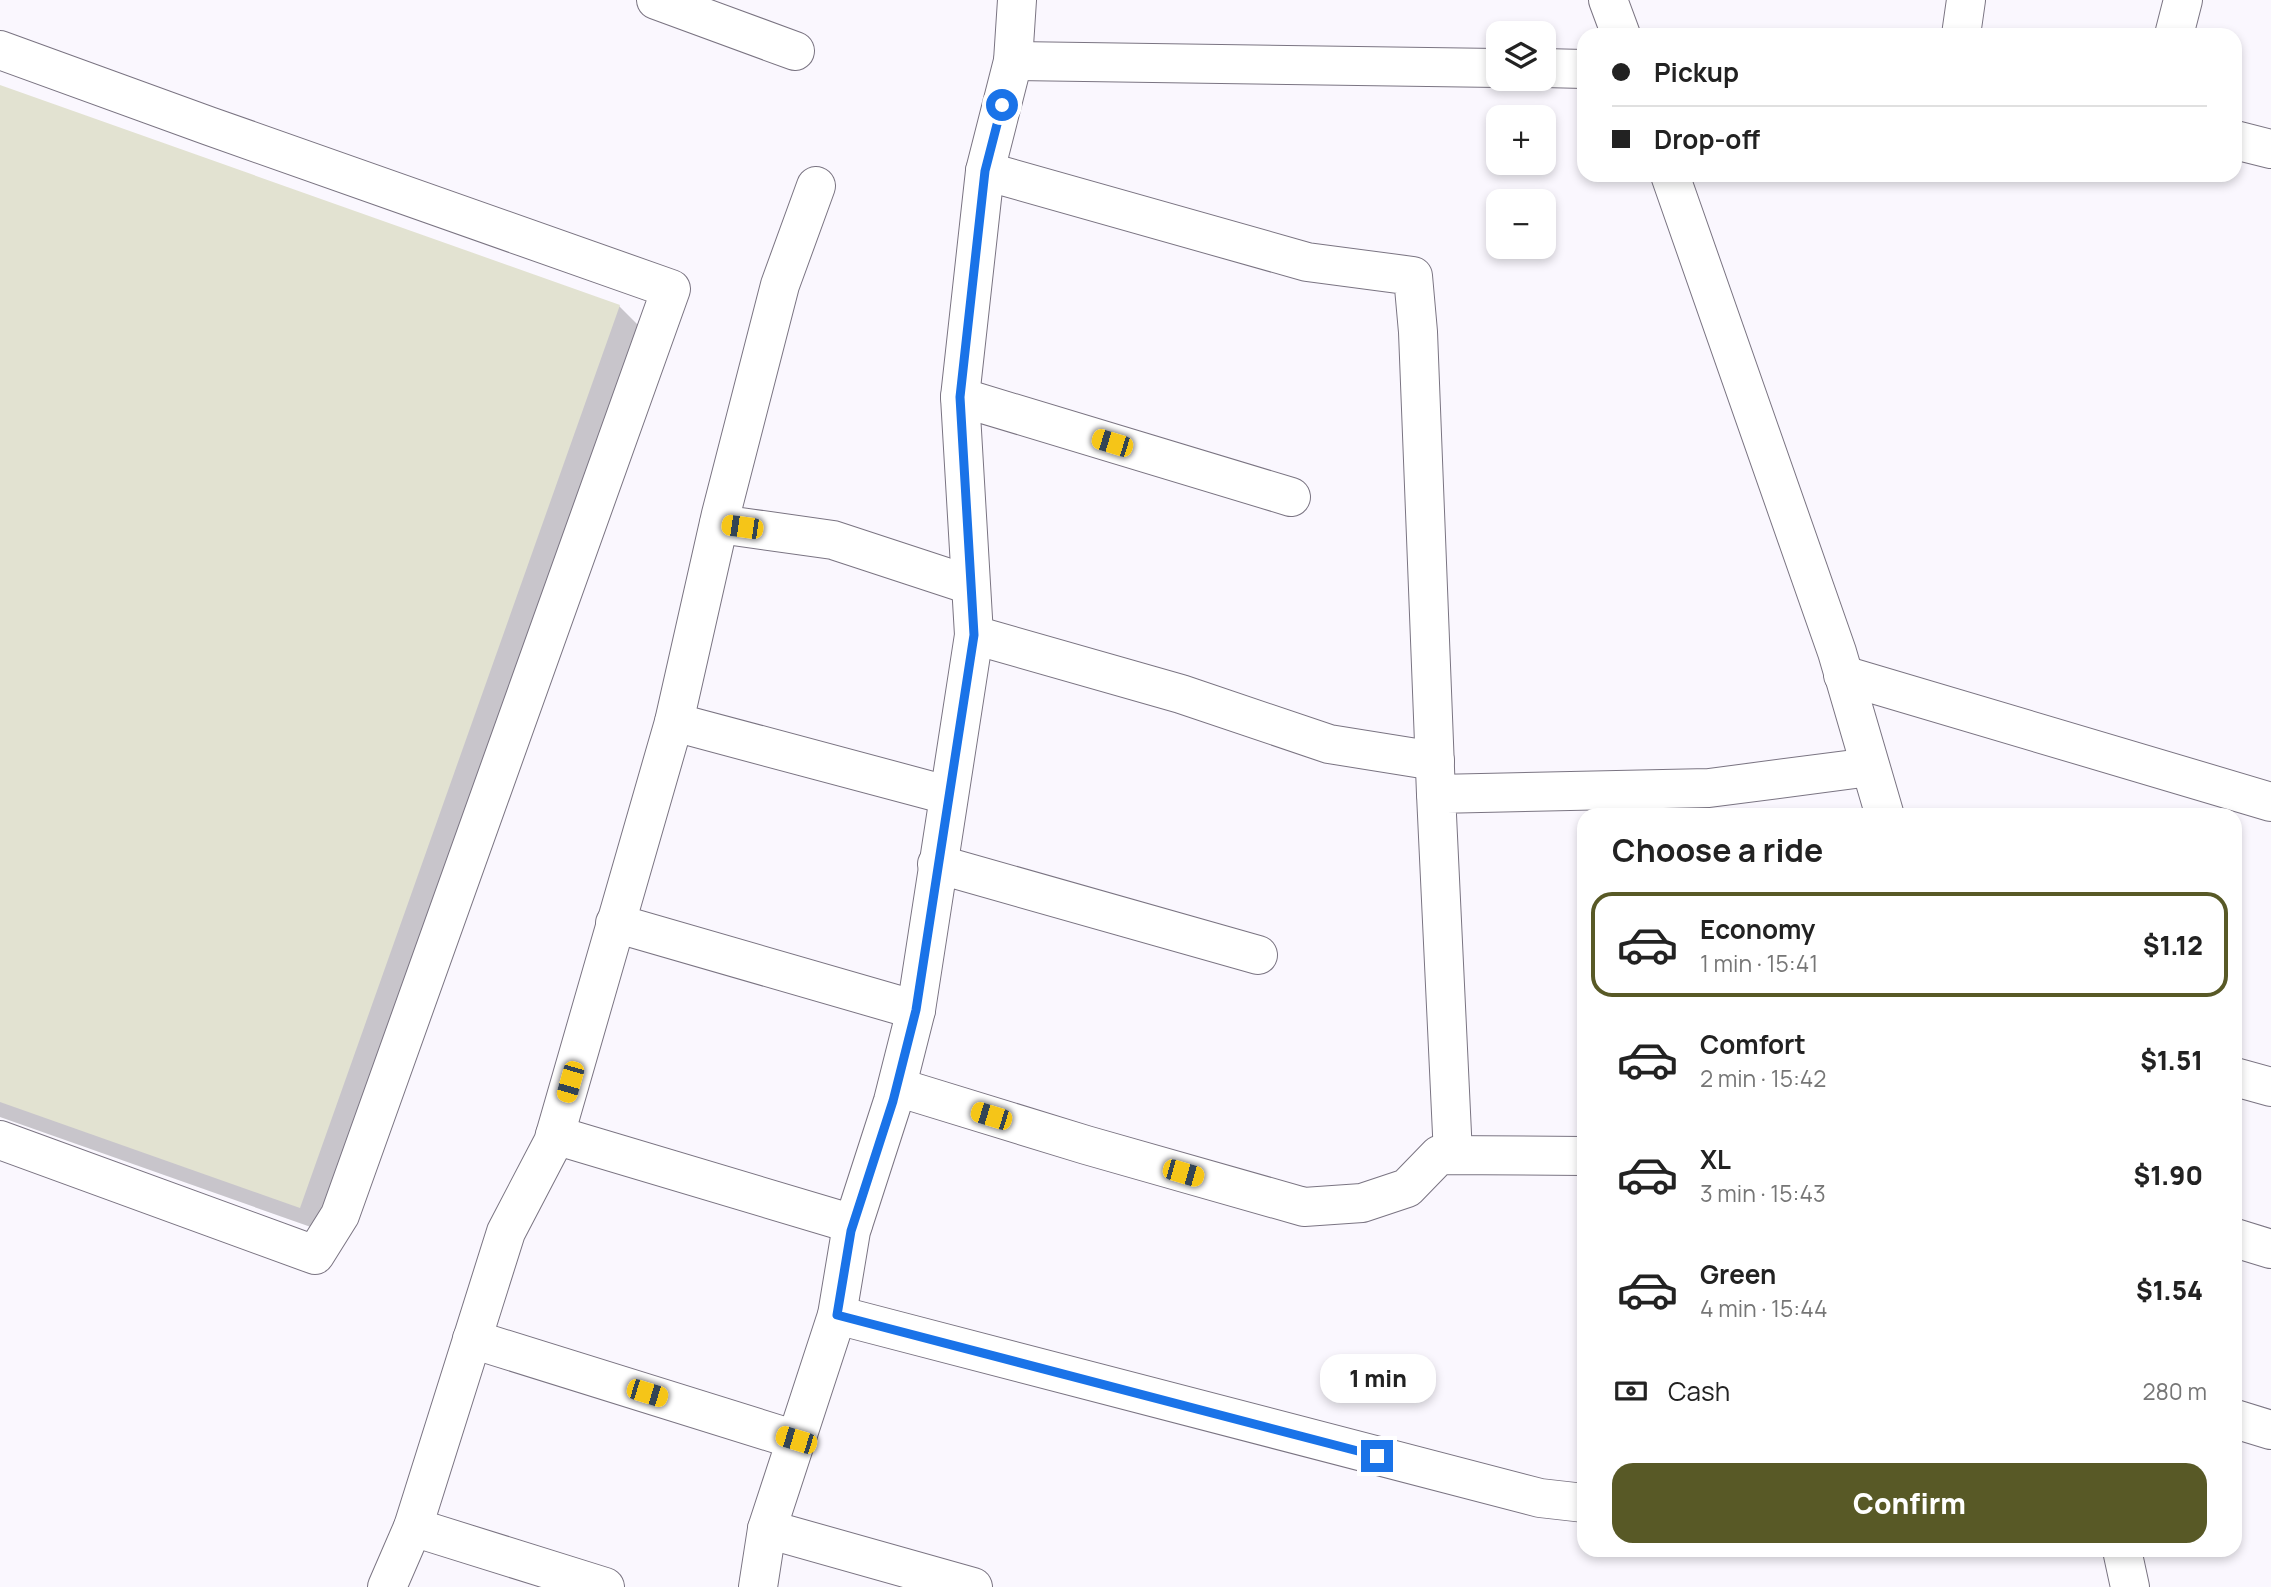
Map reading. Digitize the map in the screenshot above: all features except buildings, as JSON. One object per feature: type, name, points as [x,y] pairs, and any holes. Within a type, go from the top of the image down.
[{"type":"street","points":[[656,0],[795,51]]},
{"type":"street","points":[[758,1587],[768,1529],[837,1315],[853,1224],[897,1087],[916,1010],[947,795],[974,635],[960,397],[985,171],[1013,61],[1017,0]]},
{"type":"street","points":[[1608,0],[1618,28]]},
{"type":"street","points":[[1962,28],[1966,0]]},
{"type":"street","points":[[2176,28],[2183,0]]},
{"type":"street","points":[[0,50],[209,127],[671,289],[340,1214],[314,1255],[0,1140]]},
{"type":"street","points":[[1013,61],[1486,68]]},
{"type":"street","points":[[1556,68],[1577,69]]},
{"type":"street","points":[[2242,142],[2271,149]]},
{"type":"street","points":[[985,171],[1307,262],[1413,276],[1418,332],[1453,1155]]},
{"type":"street","points":[[1673,182],[1843,675],[1883,808]]},
{"type":"street","points":[[387,1587],[413,1527],[506,1232],[555,1135],[674,722],[719,524],[780,285],[816,186]]},
{"type":"street","points":[[960,397],[1290,497]]},
{"type":"street","points":[[719,524],[833,540],[970,585]]},
{"type":"street","points":[[974,635],[1181,694],[1436,778],[1709,788],[1870,766]]},
{"type":"street","points":[[1843,675],[2271,802]]},
{"type":"street","points":[[674,722],[947,795]]},
{"type":"street","points":[[937,864],[1258,955]]},
{"type":"street","points":[[615,923],[916,1010]]},
{"type":"street","points":[[2242,1078],[2271,1087]]},
{"type":"street","points":[[897,1087],[1086,1145],[1304,1207],[1362,1203],[1407,1188],[1439,1155],[1577,1156]]},
{"type":"street","points":[[555,1135],[853,1224]]},
{"type":"street","points":[[2242,1240],[2271,1249]]},
{"type":"street","points":[[837,1315],[1539,1498],[1577,1502]]},
{"type":"street","points":[[472,1339],[796,1440]]},
{"type":"street","points":[[2242,1421],[2271,1430]]},
{"type":"street","points":[[413,1527],[606,1587]]},
{"type":"street","points":[[768,1529],[972,1587]]},
{"type":"street","points":[[2124,1557],[2130,1587]]},
{"type":"route","points":[[1002,105],[985,171],[960,397],[974,635],[947,795],[916,1010],[893,1101],[851,1231],[837,1315],[1377,1456]]}]
